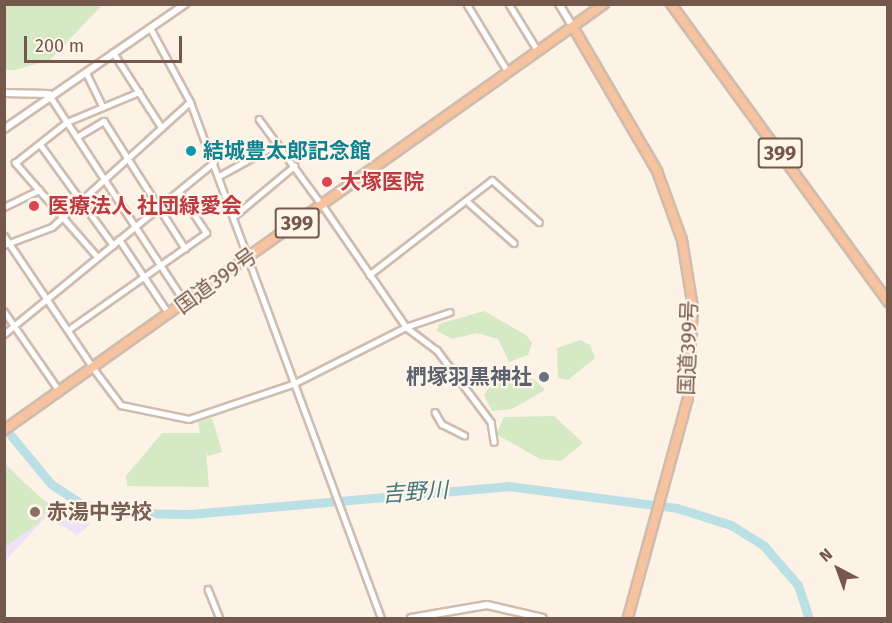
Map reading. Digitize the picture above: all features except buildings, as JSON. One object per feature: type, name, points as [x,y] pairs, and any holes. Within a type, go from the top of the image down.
[{"type":"highway","name":"国道399号","points":[[4,430],[94,369],[604,4]]},
{"type":"highway","name":"399","points":[[671,4],[888,302]]},
{"type":"highway","name":"国道399号","points":[[573,27],[644,143],[670,202],[687,263],[693,308],[690,380],[628,618]]},
{"type":"main road","points":[[4,129],[49,94],[184,4]]},
{"type":"main road","points":[[559,4],[573,27]]},
{"type":"main road","points":[[4,93],[49,94]]},
{"type":"main road","points":[[411,618],[487,605],[543,618]]},
{"type":"street","points":[[466,4],[508,72]]},
{"type":"street","points":[[509,4],[538,52]]},
{"type":"street","points":[[150,28],[190,102],[214,162],[341,519],[381,618]]},
{"type":"street","points":[[113,52],[162,128]]},
{"type":"street","points":[[85,70],[103,107]]},
{"type":"street","points":[[97,258],[15,163],[67,122],[139,92]]},
{"type":"street","points":[[49,94],[186,303]]},
{"type":"street","points":[[7,244],[52,227],[80,196],[190,102]]},
{"type":"street","points":[[259,119],[322,205],[406,327],[437,350],[491,422],[494,442]]},
{"type":"street","points":[[77,137],[104,121],[185,248]]},
{"type":"street","points":[[40,144],[80,196],[112,245]]},
{"type":"street","points":[[219,176],[277,144]]},
{"type":"street","points":[[4,334],[214,162]]},
{"type":"street","points":[[233,217],[294,166]]},
{"type":"street","points":[[369,275],[469,203],[492,180],[539,222]]},
{"type":"street","points":[[4,207],[39,190]]},
{"type":"street","points":[[68,330],[206,233],[179,192]]},
{"type":"street","points":[[469,203],[514,243]]},
{"type":"street","points":[[4,236],[7,244],[121,405],[181,420],[293,384],[406,327],[450,312]]},
{"type":"street","points":[[119,239],[170,314]]},
{"type":"street","points":[[4,311],[60,392]]},
{"type":"street","points":[[435,412],[442,424],[464,435]]},
{"type":"street","points":[[208,589],[219,618]]},
{"type":"shaded area","name":"赤湯中学校","points":[[4,461],[35,495],[91,524],[77,535],[47,516],[5,561]]},
{"type":"green space","points":[[5,4],[102,5],[50,60],[15,70],[5,70]]},
{"type":"green space","points":[[484,311],[526,335],[532,343],[528,355],[509,362],[498,339],[477,333],[452,339],[437,331],[439,324]]},
{"type":"green space","points":[[580,340],[590,345],[595,358],[568,380],[558,378],[557,348]]},
{"type":"green space","points":[[534,379],[545,390],[512,409],[492,411],[484,395],[494,380]]},
{"type":"green space","points":[[554,416],[583,443],[561,461],[540,459],[496,434],[504,417]]},
{"type":"green space","points":[[212,418],[222,452],[208,456],[206,451],[209,487],[127,486],[126,476],[162,433],[200,433],[198,422]]},
{"type":"green space","name":"赤湯中学校","points":[[5,465],[49,505],[39,523],[5,547]]},
{"type":"waterway","name":"吉野川","points":[[4,427],[51,484],[82,504],[118,513],[190,514],[508,486],[677,508],[731,525],[764,546],[798,585],[809,618]]},
{"type":"place","name":"結城豊太郎記念館","points":[[191,151]]},
{"type":"place","name":"大塚医院","points":[[327,182]]},
{"type":"place","name":"医療法人 社団緑愛会","points":[[34,206]]},
{"type":"place","name":"椚塚羽黒神社","points":[[544,377]]},
{"type":"place","name":"赤湯中学校","points":[[35,512]]}]
